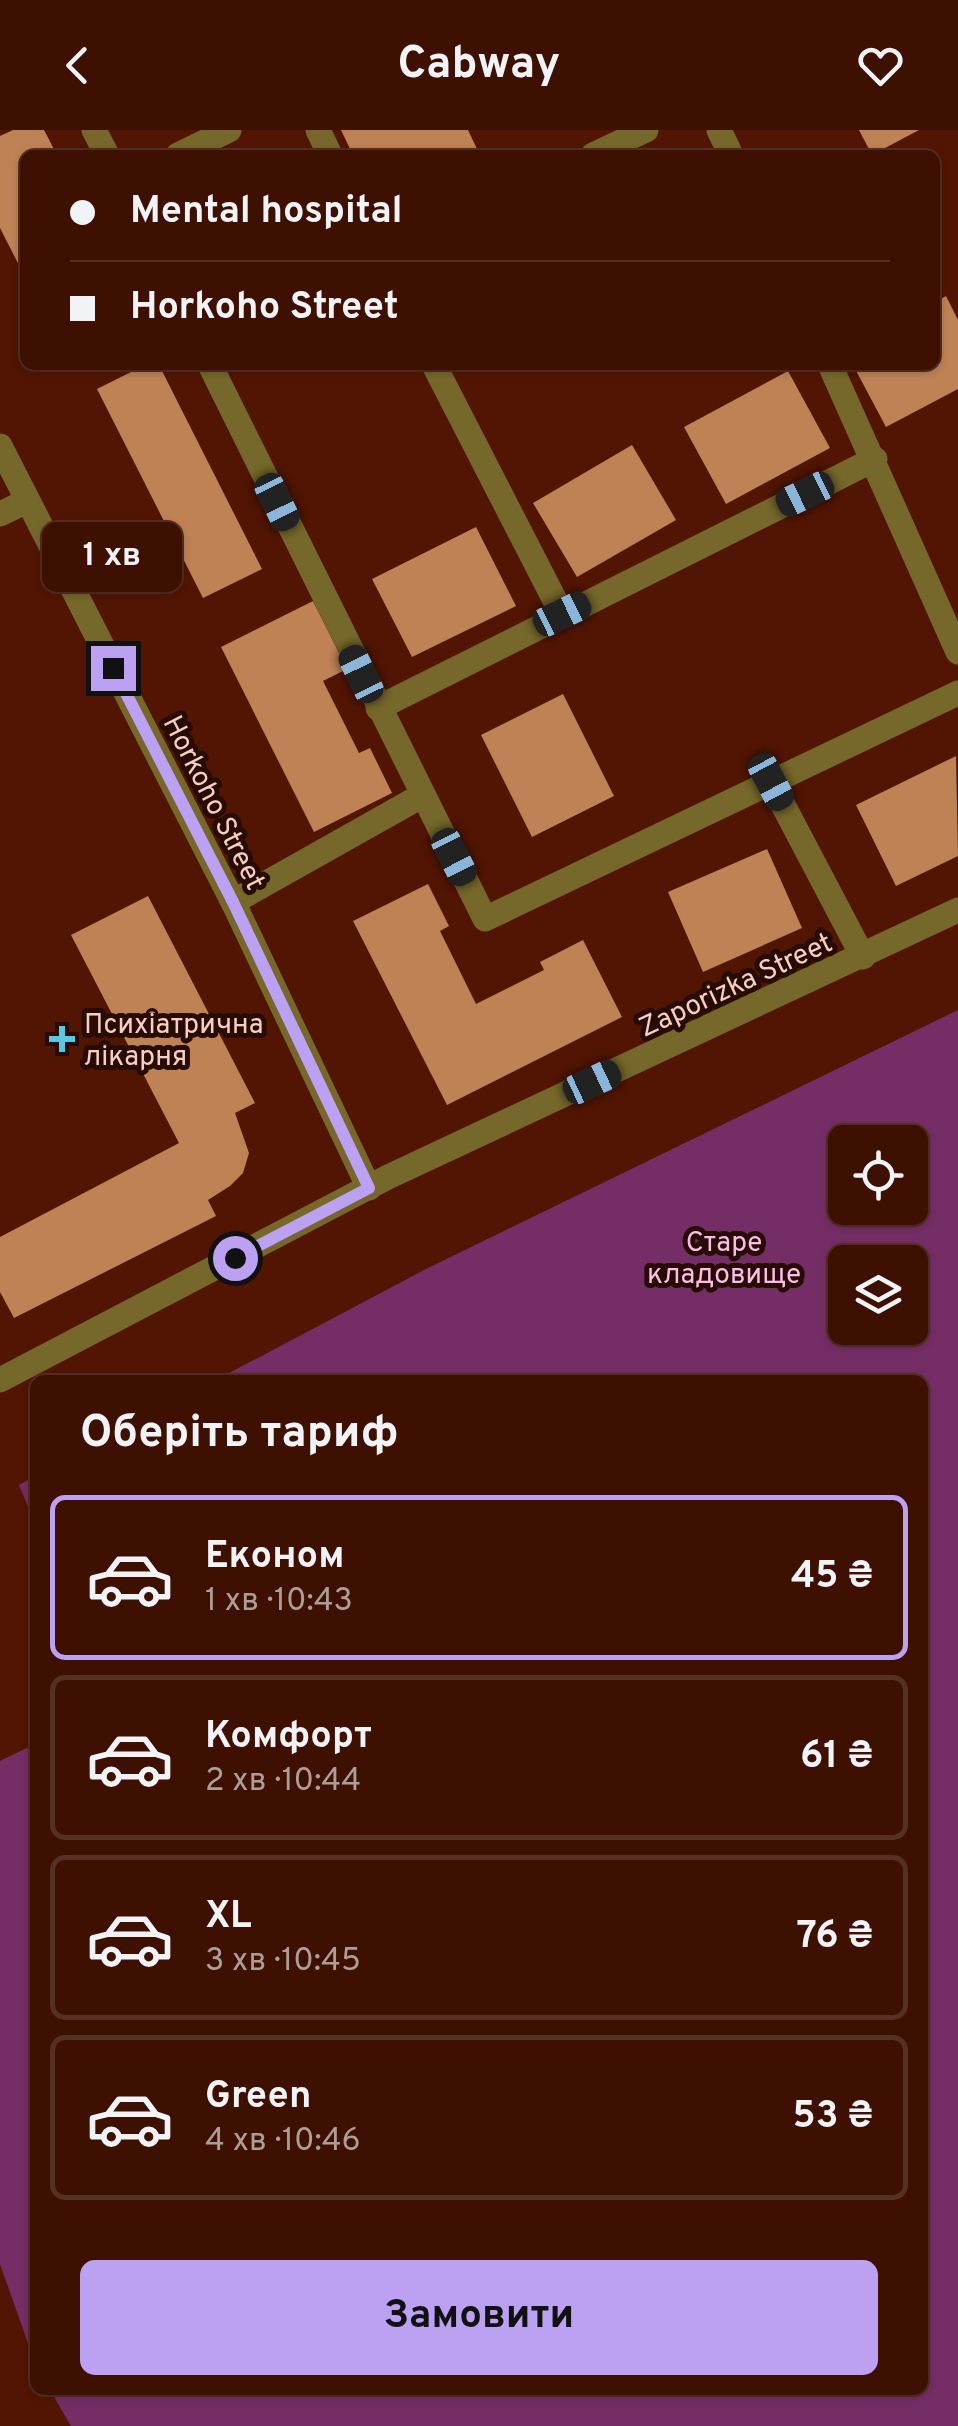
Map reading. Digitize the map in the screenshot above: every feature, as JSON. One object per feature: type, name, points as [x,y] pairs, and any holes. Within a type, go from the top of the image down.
[{"type":"street","points":[[188,150],[230,130]]},
{"type":"street","points":[[604,150],[646,130]]},
{"type":"street","points":[[212,370],[485,919],[958,693]]},
{"type":"street","points":[[437,370],[562,614]]},
{"type":"street","points":[[832,370],[958,652]]},
{"type":"street","name":"Horkoho Street","points":[[0,446],[233,902],[369,1188]]},
{"type":"street","points":[[378,708],[875,459]]},
{"type":"street","points":[[0,514],[27,500]]},
{"type":"street","points":[[771,782],[863,957]]},
{"type":"street","points":[[233,902],[423,796]]},
{"type":"street","name":"Zaporizka Street","points":[[0,1380],[369,1188],[958,910]]},
{"type":"green space","name":"Старе кладовище","points":[[958,1010],[958,2426],[71,2426],[53,2395],[928,2395],[928,1375],[225,1375],[426,1269]]},
{"type":"green space","points":[[30,1479],[30,1511],[19,1485]]},
{"type":"green space","points":[[30,1746],[30,2349],[0,2264],[0,1761]]},
{"type":"building","points":[[13,130],[44,130],[54,150],[20,150],[20,267],[0,228],[0,136]]},
{"type":"building","points":[[341,130],[468,130],[478,150],[351,150]]},
{"type":"building","points":[[859,130],[919,130],[881,150],[869,150]]},
{"type":"building","points":[[946,296],[958,320],[958,389],[886,427],[856,370],[940,370],[940,299]]},
{"type":"building","points":[[135,370],[162,370],[262,569],[203,598],[97,389]]},
{"type":"building","points":[[788,371],[830,448],[726,504],[684,427]]},
{"type":"building","points":[[632,445],[676,520],[577,577],[533,503]]},
{"type":"building","points":[[476,527],[516,606],[412,657],[372,579]]},
{"type":"building","points":[[313,601],[347,669],[323,681],[359,753],[370,748],[392,793],[314,832],[221,647]]},
{"type":"building","points":[[563,694],[614,796],[532,837],[481,735]]},
{"type":"building","points":[[956,756],[958,856],[896,886],[856,805]]},
{"type":"building","points":[[767,849],[802,928],[703,972],[668,892]]},
{"type":"building","points":[[428,884],[449,926],[440,931],[476,1004],[544,970],[540,962],[583,940],[622,1017],[447,1105],[353,921]]},
{"type":"building","points":[[148,896],[255,1103],[235,1113],[249,1153],[243,1173],[208,1200],[216,1216],[14,1318],[0,1292],[0,1237],[179,1143],[71,935]]},
{"type":"place","name":"Психіатрична лікарня","points":[[62,1039]]},
{"type":"route","points":[[113,668],[233,902],[369,1188],[235,1258]]}]
